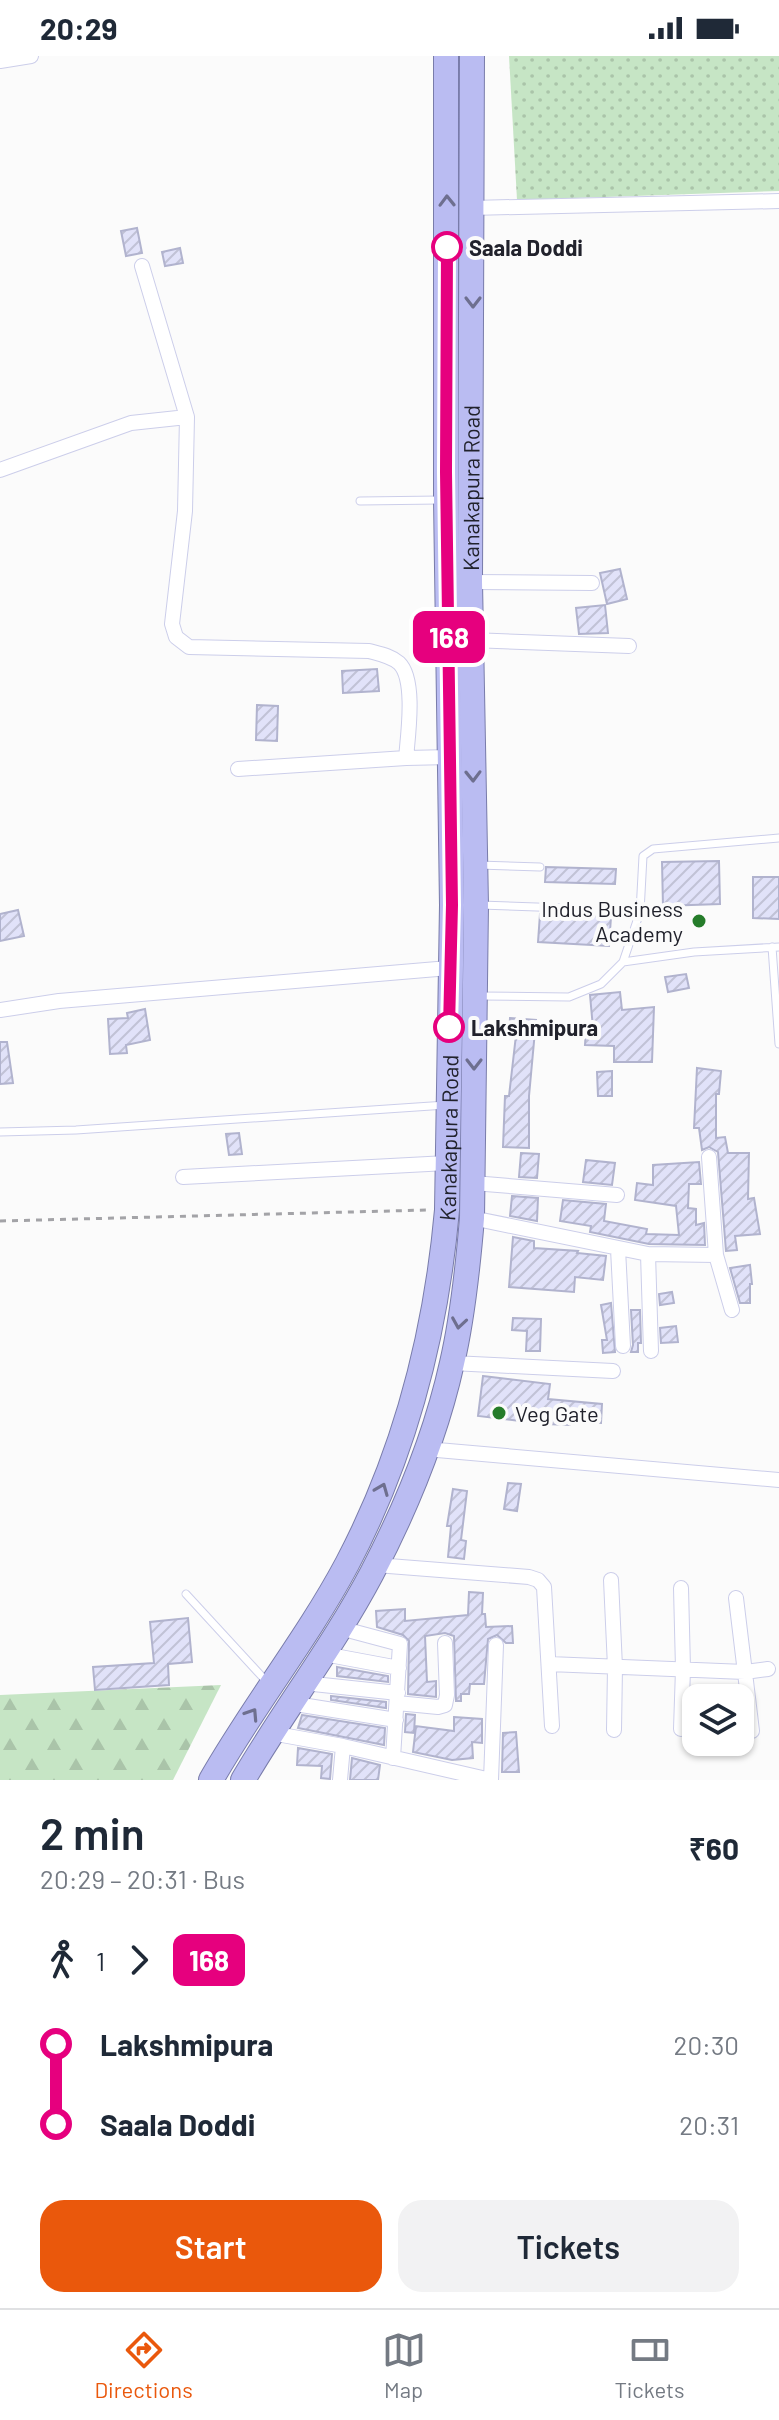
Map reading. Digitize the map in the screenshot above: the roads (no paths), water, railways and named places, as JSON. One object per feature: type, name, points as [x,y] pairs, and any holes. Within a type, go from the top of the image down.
[{"type":"highway","name":"Kanakapura Road","points":[[227,1778],[271,1733],[324,1654],[376,1565],[426,1449],[452,1363],[472,1218],[476,905],[446,500],[446,56]]},
{"type":"highway","name":"Kanakapura Road","points":[[227,1778],[271,1686],[346,1565],[397,1452],[424,1362],[443,1256],[447,1210],[452,905],[450,757],[471,640],[472,56]]},
{"type":"street","points":[[0,61],[31,56]]},
{"type":"street","points":[[471,208],[779,201]]},
{"type":"street","points":[[142,266],[187,417],[185,511],[172,624],[176,637],[189,647],[369,651],[385,655],[400,664],[408,676],[406,758]]},
{"type":"street","points":[[0,470],[131,423],[187,417]]},
{"type":"street","points":[[470,582],[592,583]]},
{"type":"street","points":[[471,640],[629,646]]},
{"type":"street","points":[[238,769],[450,757]]},
{"type":"street","points":[[0,1010],[59,1001],[449,968]]},
{"type":"street","points":[[709,1157],[716,1255],[732,1310]]},
{"type":"street","points":[[183,1177],[447,1163]]},
{"type":"street","points":[[473,1183],[617,1195]]},
{"type":"street","points":[[472,1218],[648,1254],[716,1255]]},
{"type":"street","points":[[618,1249],[623,1346]]},
{"type":"street","points":[[648,1254],[651,1351]]},
{"type":"street","points":[[452,1363],[613,1371]]},
{"type":"street","points":[[426,1449],[779,1480]]},
{"type":"street","points":[[376,1565],[538,1580],[544,1587],[552,1726]]},
{"type":"street","points":[[611,1580],[614,1730]]},
{"type":"street","points":[[681,1588],[681,1729]]},
{"type":"street","points":[[736,1598],[746,1684]]},
{"type":"street","points":[[340,1628],[400,1644],[393,1758]]},
{"type":"street","points":[[304,1683],[438,1707],[445,1705],[445,1643]]},
{"type":"street","points":[[271,1733],[491,1780],[496,1645]]},
{"type":"street","points":[[324,1654],[399,1668]]},
{"type":"street","points":[[549,1664],[745,1672],[768,1669]]},
{"type":"street","points":[[289,1703],[396,1720]]},
{"type":"street","points":[[340,1780],[343,1746]]},
{"type":"lane","points":[[360,501],[446,500]]},
{"type":"lane","points":[[474,996],[569,997],[601,984],[623,962],[640,912],[643,856],[653,849],[779,838]]},
{"type":"lane","points":[[475,865],[540,867]]},
{"type":"lane","points":[[476,905],[565,908]]},
{"type":"lane","points":[[623,962],[694,952],[776,947],[779,1044]]},
{"type":"lane","points":[[0,1132],[76,1130],[449,1104]]},
{"type":"lane","points":[[186,1594],[271,1686]]},
{"type":"place","name":"Saala Doddi","points":[[447,247]]},
{"type":"place","name":"Indus Business Academy","points":[[699,921]]},
{"type":"place","name":"Lakshmipura","points":[[449,1027]]},
{"type":"place","name":"Veg Gate","points":[[499,1413]]}]
